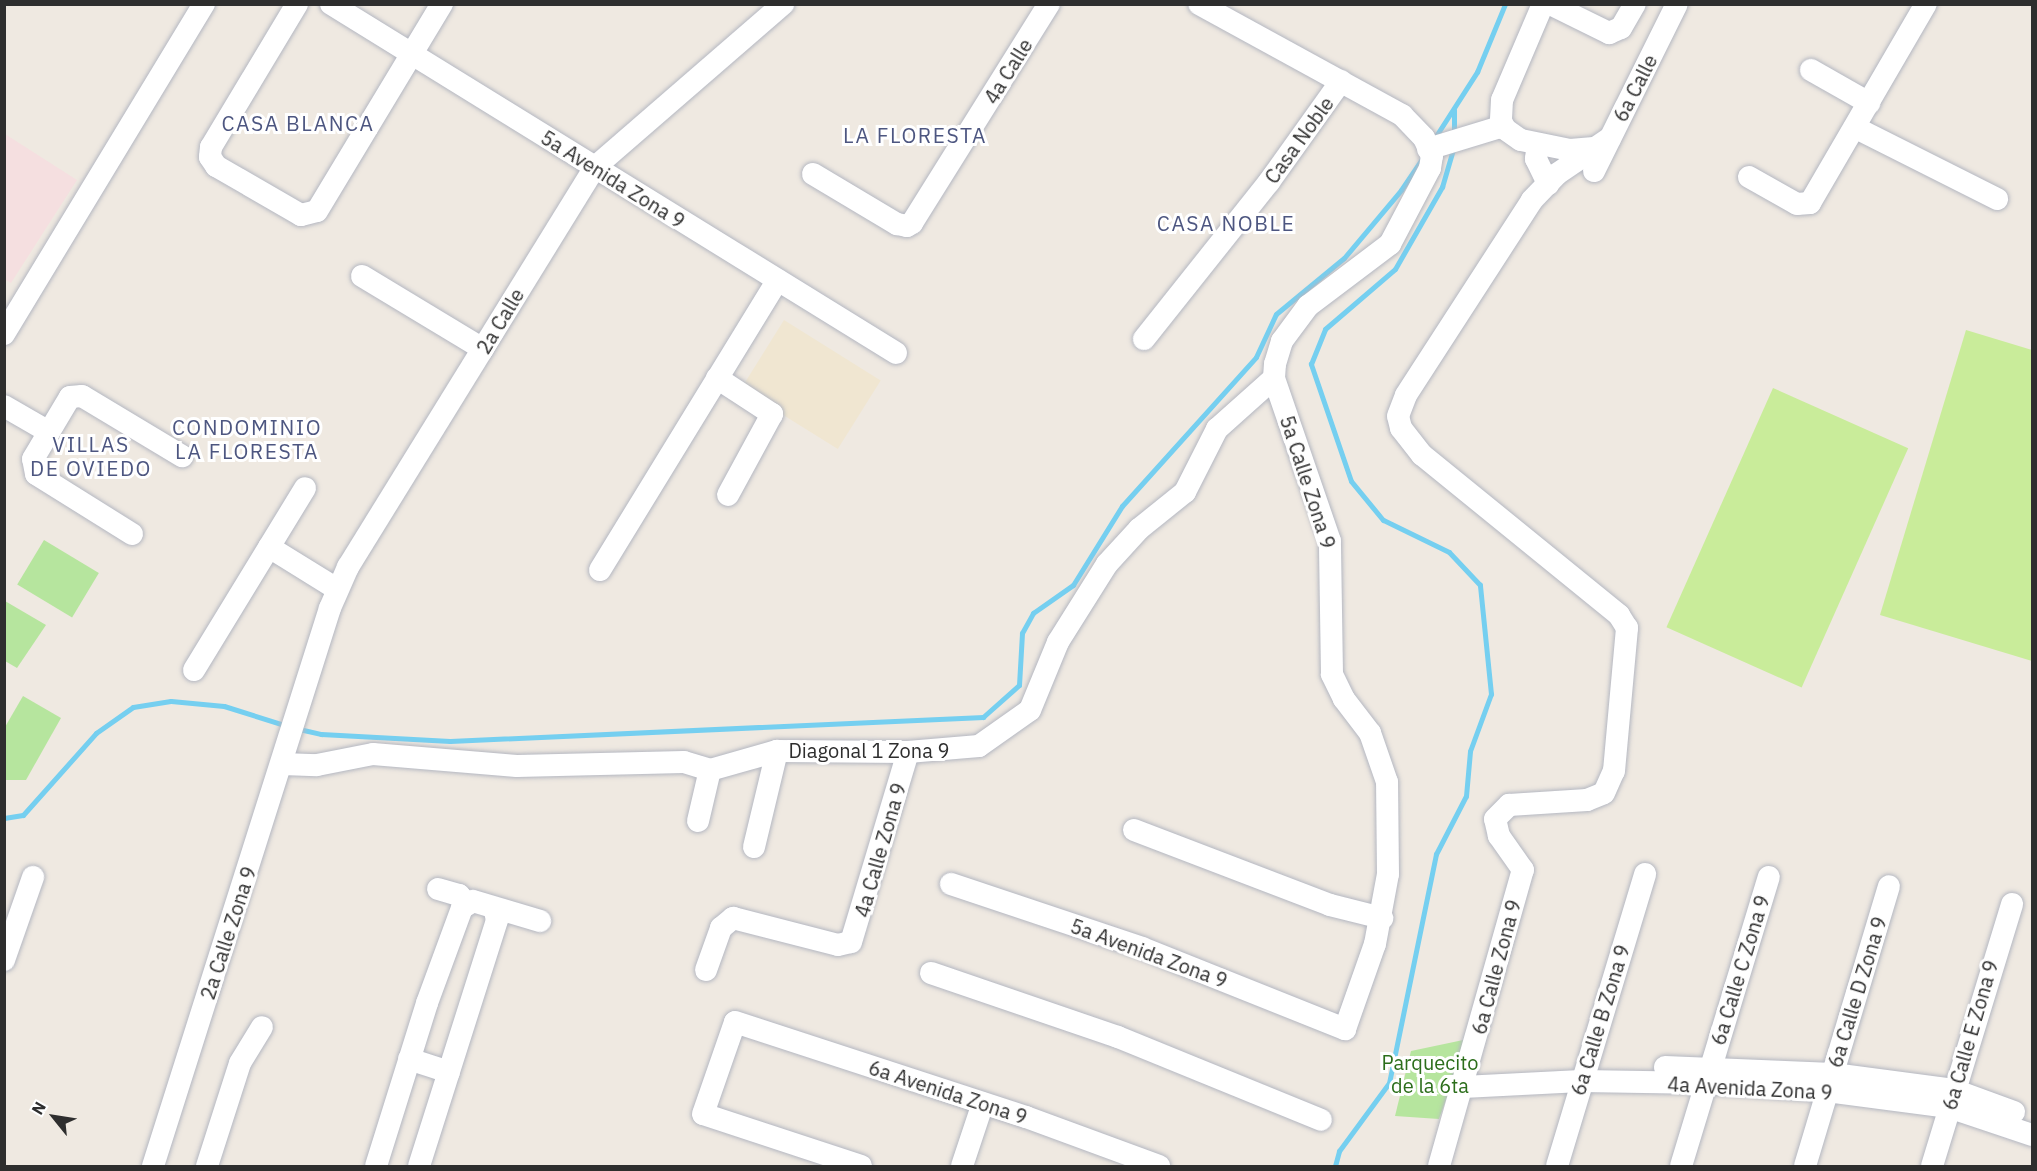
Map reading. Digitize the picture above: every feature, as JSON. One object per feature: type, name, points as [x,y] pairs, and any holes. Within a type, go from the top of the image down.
[{"type":"street","points":[[8,322],[204,4]]},
{"type":"street","points":[[297,4],[211,147],[210,157],[216,166],[301,215],[317,211],[442,4]]},
{"type":"street","name":"5a Avenida Zona 9","points":[[331,4],[896,353]]},
{"type":"street","name":"4a Calle","points":[[813,174],[897,224],[907,226],[912,223],[1049,4]]},
{"type":"street","points":[[1199,4],[1402,116],[1428,148],[1430,168],[1390,244],[1299,317],[1278,352],[1274,378]]},
{"type":"street","points":[[1544,4],[1502,100],[1503,126],[1511,135],[1538,144],[1570,150],[1603,143]]},
{"type":"street","points":[[1550,4],[1609,33],[1621,28],[1635,4]]},
{"type":"street","name":"6a Calle","points":[[1593,171],[1603,143],[1677,4]]},
{"type":"street","points":[[1749,177],[1806,205],[1814,199],[1926,4]]},
{"type":"street","name":"2a Calle","points":[[301,699],[337,589],[369,530],[595,167],[767,9]]},
{"type":"street","points":[[1811,70],[1869,103]]},
{"type":"street","name":"Casa Noble","points":[[1144,339],[1269,182],[1341,81]]},
{"type":"street","points":[[1428,148],[1503,126]]},
{"type":"street","points":[[1856,128],[1997,198]]},
{"type":"street","points":[[1538,144],[1536,159],[1548,184],[1603,143]]},
{"type":"street","name":"6a Calle Zona 9","points":[[1439,1167],[1523,870],[1495,828],[1495,819],[1503,808],[1593,799],[1604,793],[1612,778],[1626,625],[1422,455],[1409,440],[1398,416],[1406,394],[1495,251],[1548,184]]},
{"type":"street","points":[[362,276],[483,349]]},
{"type":"street","points":[[600,570],[778,280]]},
{"type":"street","points":[[717,378],[772,414],[728,495]]},
{"type":"street","name":"Diagonal 1 Zona 9","points":[[710,770],[777,751],[909,752],[979,746],[1030,710],[1058,642],[1107,564],[1139,529],[1185,492],[1217,429],[1274,378]]},
{"type":"street","name":"5a Calle Zona 9","points":[[1274,378],[1330,542],[1332,675],[1344,699],[1370,733],[1387,782],[1388,874],[1382,918],[1345,1029]]},
{"type":"street","points":[[132,534],[36,474],[33,459],[70,397],[82,396],[182,456]]},
{"type":"street","points":[[4,406],[49,432]]},
{"type":"street","points":[[194,670],[305,488]]},
{"type":"street","points":[[269,547],[337,589]]},
{"type":"street","name":"2a Calle Zona 9","points":[[153,1167],[301,699]]},
{"type":"street","points":[[754,847],[777,751]]},
{"type":"street","name":"4a Calle Zona 9","points":[[706,970],[721,928],[733,918],[848,945],[854,938],[909,752]]},
{"type":"street","points":[[283,760],[317,765],[373,754],[505,766],[684,762],[710,770],[698,821]]},
{"type":"street","points":[[1134,830],[1330,905],[1382,918]]},
{"type":"street","name":"6a Calle B Zona 9","points":[[1557,1167],[1645,874]]},
{"type":"street","name":"6a Calle C Zona 9","points":[[1681,1167],[1769,876]]},
{"type":"street","points":[[4,960],[33,877]]},
{"type":"street","name":"5a Avenida Zona 9","points":[[951,884],[1142,948],[1345,1029]]},
{"type":"street","name":"6a Calle D Zona 9","points":[[1805,1167],[1889,886]]},
{"type":"street","points":[[438,889],[459,895],[466,903]]},
{"type":"street","points":[[466,903],[473,901],[495,911],[540,921]]},
{"type":"street","points":[[376,1167],[409,1059],[466,903]]},
{"type":"street","name":"6a Calle E Zona 9","points":[[1932,1167],[2012,904]]},
{"type":"street","points":[[418,1167],[497,920],[495,911]]},
{"type":"street","points":[[930,973],[1118,1037],[1321,1120]]},
{"type":"street","name":"6a Avenida Zona 9","points":[[861,1167],[703,1114],[735,1022],[982,1103],[1159,1167]]},
{"type":"street","points":[[207,1167],[240,1063],[262,1027]]},
{"type":"street","points":[[409,1059],[449,1072]]},
{"type":"street","name":"4a Avenida Zona 9","points":[[1465,1080],[1584,1074],[1709,1075],[1830,1082],[1952,1098],[2032,1118]]},
{"type":"street","name":"4a Avenida Zona 9","points":[[1952,1098],[2032,1135]]},
{"type":"street","points":[[962,1167],[982,1103]]},
{"type":"shaded area","points":[[5,134],[77,180],[11,283],[4,279]]},
{"type":"shaded area","points":[[784,320],[881,380],[838,449],[741,389]]},
{"type":"green space","points":[[1966,330],[2032,350],[2032,661],[1880,615]]},
{"type":"green space","points":[[1773,388],[1908,448],[1802,688],[1666,627]]},
{"type":"green space","points":[[44,540],[99,573],[72,618],[17,585]]},
{"type":"green space","points":[[5,601],[46,625],[17,668],[5,661]]},
{"type":"green space","points":[[23,696],[61,718],[26,780],[5,780],[5,727]]},
{"type":"green space","name":"Parquecito de la 6ta","points":[[1468,1039],[1439,1119],[1395,1116],[1411,1051]]},
{"type":"waterway","points":[[1434,139],[1477,72],[1505,4]]},
{"type":"waterway","points":[[1454,110],[1454,134]]},
{"type":"waterway","points":[[1335,1166],[1339,1151],[1389,1083],[1436,854],[1466,796],[1470,751],[1491,694],[1480,585],[1449,552],[1383,520],[1351,481],[1311,364],[1325,329],[1395,269],[1442,187],[1454,146]]},
{"type":"waterway","points":[[299,729],[321,734],[450,741],[983,717],[1019,685],[1022,633],[1033,613],[1073,585],[1122,506],[1256,357],[1276,314],[1344,258],[1401,190],[1423,157]]},
{"type":"waterway","points":[[4,818],[23,815],[96,733],[133,707],[171,701],[224,706],[287,726]]},
{"type":"district","name":"CASA BLANCA","points":[[298,123]]},
{"type":"district","name":"LA FLORESTA","points":[[915,135]]},
{"type":"district","name":"CASA NOBLE","points":[[1226,223]]},
{"type":"district","name":"CONDOMINIO LA FLORESTA","points":[[247,439]]},
{"type":"district","name":"VILLAS DE OVIEDO","points":[[91,456]]}]
